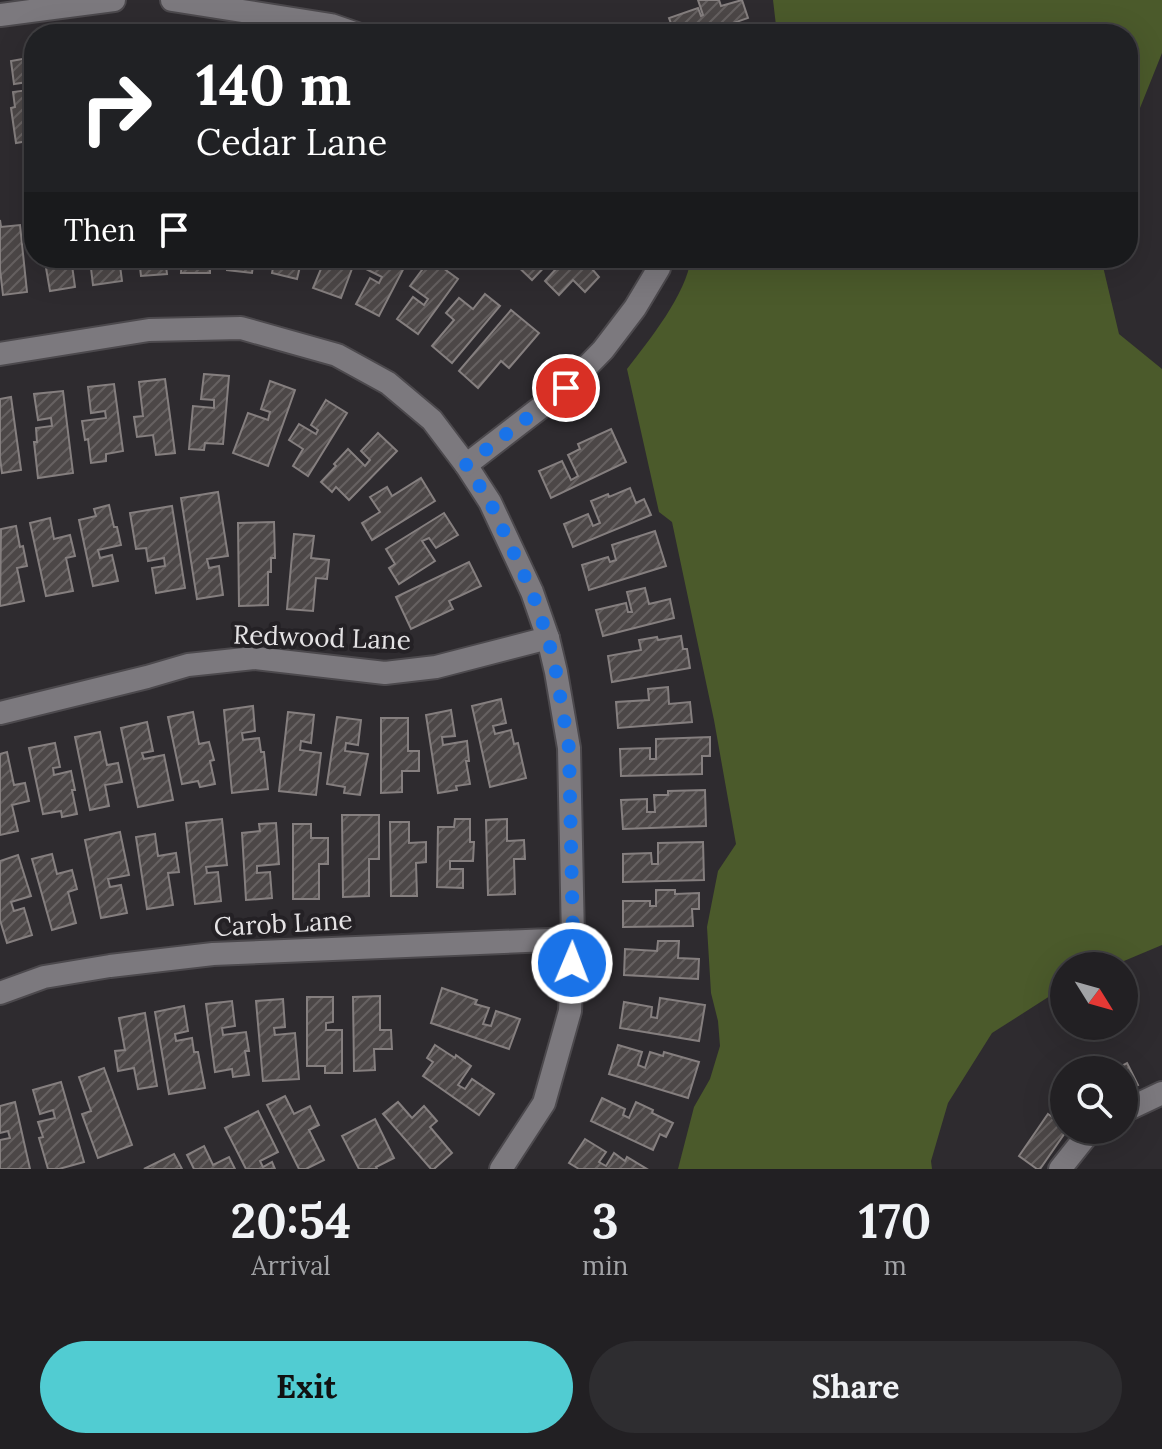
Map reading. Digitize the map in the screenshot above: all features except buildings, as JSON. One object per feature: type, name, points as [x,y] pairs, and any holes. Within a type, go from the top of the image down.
[{"type":"street","points":[[0,15],[114,0]]},
{"type":"street","points":[[172,0],[325,24]]},
{"type":"street","points":[[466,465],[566,388],[603,350],[635,308],[659,268]]},
{"type":"street","points":[[0,354],[149,330],[241,328],[337,355],[388,383],[432,420],[490,502],[532,592],[556,672],[569,748],[573,939],[570,1011],[544,1103],[501,1169]]},
{"type":"street","name":"Redwood Lane","points":[[0,713],[188,665],[254,658],[385,673],[436,667],[548,638]]},
{"type":"street","name":"Carob Lane","points":[[0,993],[55,975],[213,954],[573,939]]},
{"type":"street","points":[[1138,1104],[1162,1093]]},
{"type":"street","points":[[1060,1169],[1080,1144]]},
{"type":"green space","points":[[773,0],[1162,0],[1162,53],[1138,113],[1138,24],[776,24]]},
{"type":"green space","points":[[689,268],[1103,268],[1119,334],[1162,369],[1162,945],[1138,955],[1138,952],[1050,952],[1050,996],[992,1033],[948,1103],[931,1161],[932,1169],[678,1169],[694,1107],[710,1079],[720,1046],[711,993],[707,927],[718,871],[736,844],[714,720],[672,522],[659,512],[627,369],[682,287]]},
{"type":"route","points":[[566,388],[466,465],[490,502],[532,592],[556,672],[569,748],[572,963]]}]
